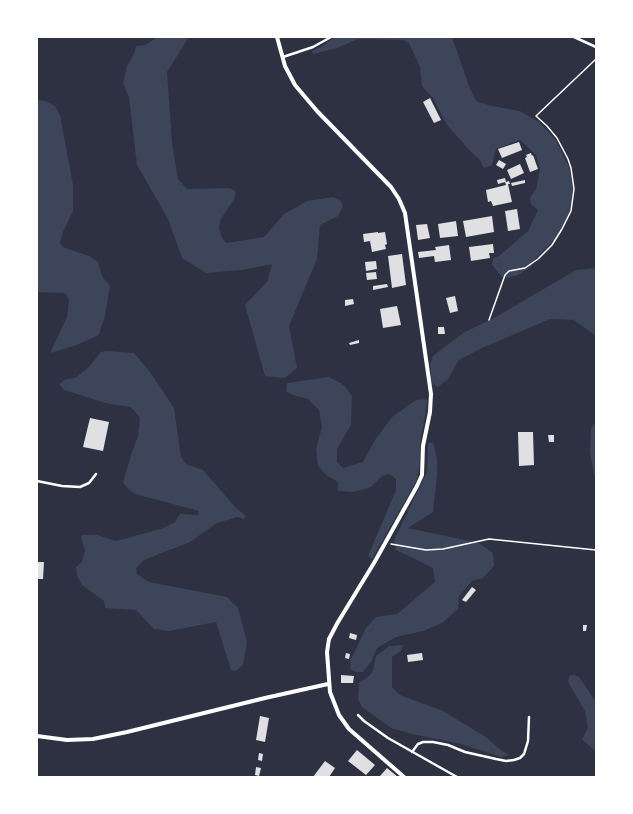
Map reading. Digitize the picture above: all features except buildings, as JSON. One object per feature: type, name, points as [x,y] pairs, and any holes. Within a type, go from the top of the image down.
[{"type":"street","points":[[278,37],[288,72],[295,85],[317,111],[390,186],[399,199],[405,213],[431,402],[424,438],[421,478],[385,543],[338,622],[329,639],[327,652],[328,684],[332,701],[344,722],[404,777]]},
{"type":"street","points":[[37,736],[70,740],[94,739],[328,684]]},
{"type":"lane","points":[[283,57],[313,47],[331,37]]},
{"type":"lane","points":[[574,37],[596,47]]},
{"type":"lane","points":[[37,481],[62,486],[80,487],[89,483],[96,474]]},
{"type":"lane","points":[[358,715],[388,738],[457,777]]},
{"type":"lane","points":[[412,752],[418,744],[423,742],[434,742],[448,745],[465,752],[496,759],[506,761],[514,760],[520,758],[524,754],[528,740],[529,717]]},
{"type":"path","points":[[489,320],[505,275],[509,271],[525,268],[538,259],[552,245],[562,230],[571,211],[574,189],[572,172],[568,159],[557,138],[536,116],[596,59]]},
{"type":"path","points":[[385,543],[426,550],[443,549],[489,539],[596,550]]},
{"type":"shaded area","points":[[158,37],[189,37],[167,72],[172,143],[178,179],[187,189],[230,188],[236,192],[234,199],[221,219],[219,227],[221,236],[226,243],[264,237],[284,214],[307,201],[333,197],[341,201],[343,207],[338,216],[320,225],[317,259],[289,326],[297,368],[285,378],[265,376],[245,305],[267,282],[272,264],[242,270],[206,273],[182,258],[168,219],[137,165],[129,97],[123,83],[127,66],[134,54],[136,46],[145,45]]},
{"type":"shaded area","points":[[335,37],[452,37],[469,86],[476,101],[492,106],[520,111],[539,122],[555,139],[569,167],[573,190],[569,216],[554,240],[534,260],[532,266],[518,275],[507,278],[502,277],[492,265],[493,258],[499,256],[528,231],[538,210],[531,204],[530,198],[536,189],[540,169],[536,155],[520,140],[496,149],[492,165],[484,168],[480,160],[447,125],[433,98],[422,86],[420,67],[409,43],[403,40],[358,39],[337,48],[313,54],[312,51],[323,46]]},
{"type":"shaded area","points":[[39,100],[55,106],[60,115],[73,185],[73,211],[63,232],[60,243],[63,247],[89,256],[98,262],[102,276],[110,286],[105,316],[99,335],[77,345],[50,353],[67,317],[69,301],[67,295],[63,293],[37,292],[37,101]]},
{"type":"shaded area","points":[[596,268],[596,336],[574,320],[550,319],[482,348],[459,360],[448,379],[438,387],[432,383],[430,364],[433,356],[463,333],[494,318],[576,270]]},
{"type":"shaded area","points":[[101,352],[134,353],[150,372],[174,408],[181,457],[186,464],[203,470],[236,508],[246,516],[244,519],[237,517],[217,523],[190,542],[144,560],[136,568],[137,574],[149,582],[227,597],[238,608],[247,642],[243,665],[236,671],[231,670],[216,622],[169,631],[154,629],[136,610],[105,608],[104,601],[82,585],[77,576],[76,567],[82,562],[85,551],[81,537],[83,535],[97,535],[116,541],[164,528],[175,522],[180,514],[198,515],[199,511],[135,494],[128,489],[123,482],[138,436],[140,418],[131,407],[109,404],[64,390],[59,384],[66,379],[75,378],[88,368]]},
{"type":"shaded area","points":[[329,377],[344,385],[352,396],[351,425],[337,449],[337,462],[343,468],[363,462],[375,440],[392,417],[416,400],[427,399],[421,437],[419,469],[416,482],[372,559],[368,556],[396,490],[396,479],[389,474],[382,476],[371,487],[354,492],[338,491],[338,482],[326,475],[318,466],[316,449],[322,427],[319,410],[308,399],[290,394],[286,391],[287,383]]},
{"type":"shaded area","points":[[596,421],[596,477],[594,474],[590,452],[591,429]]},
{"type":"shaded area","points":[[428,443],[433,443],[437,459],[437,475],[433,512],[408,528],[479,543],[493,553],[494,566],[483,578],[472,581],[459,596],[458,609],[442,623],[423,631],[396,637],[377,648],[372,660],[363,672],[356,672],[351,670],[350,661],[366,628],[376,617],[397,614],[435,582],[433,568],[396,550],[394,540],[427,472]]},
{"type":"shaded area","points":[[403,645],[401,651],[392,657],[392,687],[400,695],[443,711],[486,737],[509,755],[501,757],[461,744],[391,728],[362,707],[358,699],[359,683],[369,676],[373,670],[376,656],[389,646]]},
{"type":"shaded area","points":[[574,675],[579,677],[596,702],[596,752],[582,739],[588,728],[585,711],[568,682],[569,676]]}]
